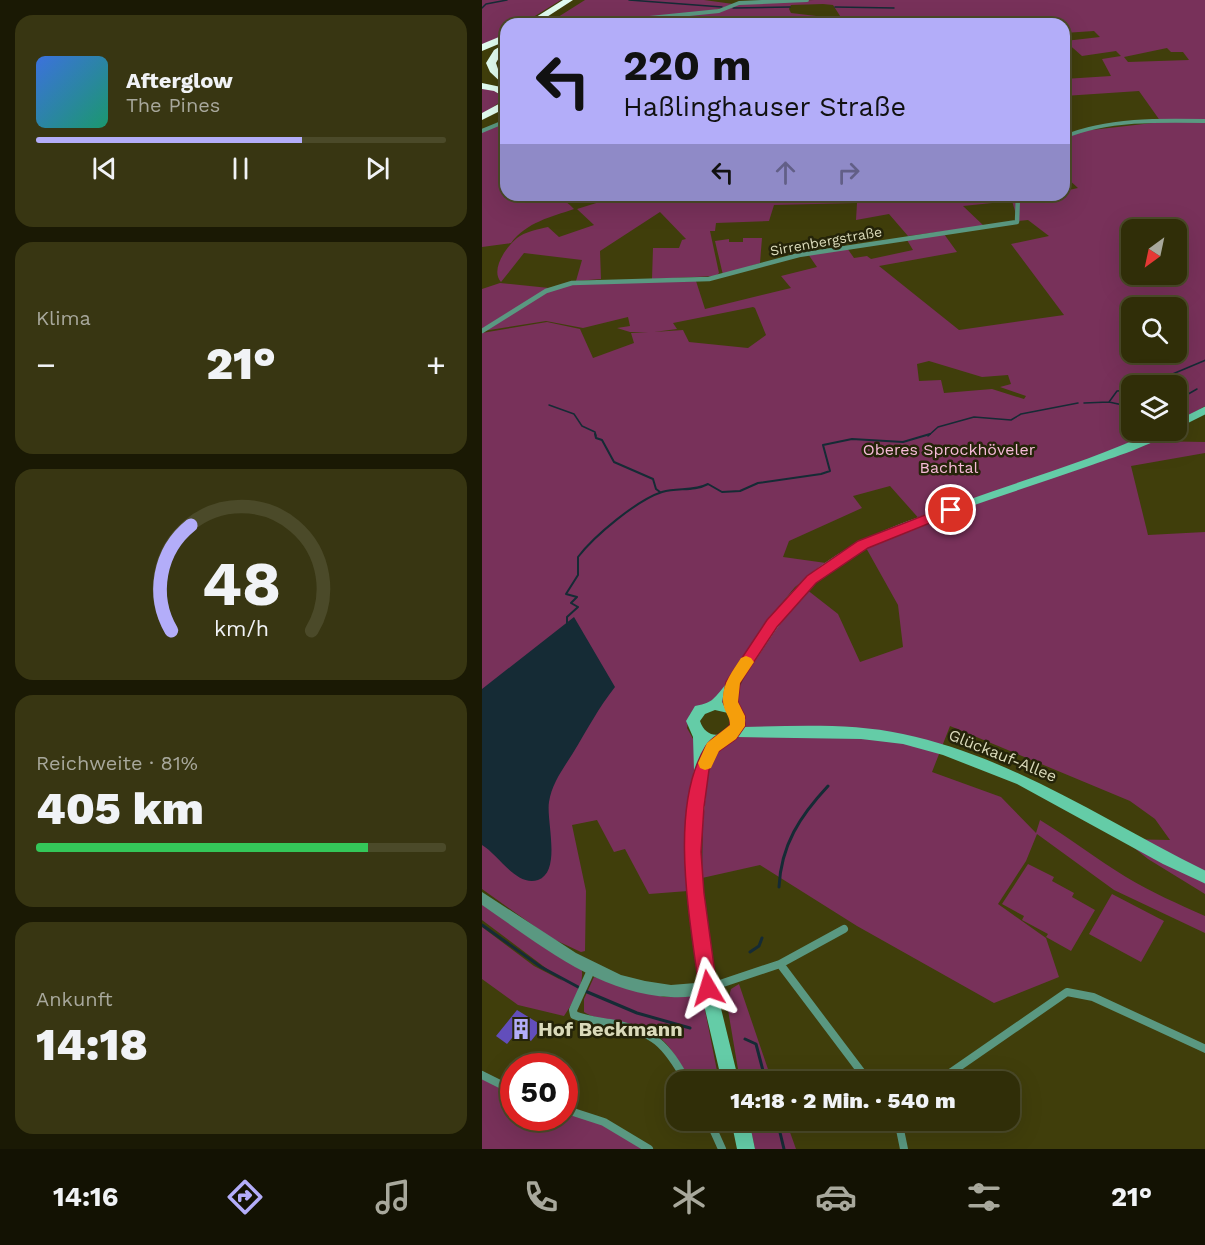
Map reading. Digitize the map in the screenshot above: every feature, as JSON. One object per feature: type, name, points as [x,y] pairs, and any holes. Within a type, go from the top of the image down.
[{"type":"highway","points":[[540,18],[569,0]]},
{"type":"highway","points":[[549,18],[578,0]]},
{"type":"highway","points":[[482,50],[500,41]]},
{"type":"highway","points":[[482,56],[500,47]]},
{"type":"highway","points":[[500,49],[491,63],[493,70],[500,78]]},
{"type":"highway","points":[[482,86],[500,90]]},
{"type":"highway","points":[[482,119],[500,108]]},
{"type":"highway","points":[[482,119],[500,113]]},
{"type":"main road","points":[[1187,420],[1205,409]]},
{"type":"main road","points":[[722,739],[709,740],[700,736],[695,729],[695,717],[700,711],[715,705],[772,623],[800,590],[835,561],[863,544],[918,521],[1137,441]]},
{"type":"main road","points":[[701,770],[713,747],[722,739],[735,720],[733,682]]},
{"type":"main road","points":[[715,705],[735,720]]},
{"type":"main road","name":"Glückauf-Allee","points":[[735,720],[767,729],[856,733],[902,739],[948,750],[1038,787],[1205,878]]},
{"type":"main road","points":[[700,736],[701,770],[693,852],[696,893],[708,988],[728,1071]]},
{"type":"main road","points":[[742,1131],[746,1149]]},
{"type":"street","points":[[650,18],[719,11],[739,3],[807,0]]},
{"type":"street","points":[[1070,134],[1082,130],[1161,121],[1205,121]]},
{"type":"street","points":[[482,131],[500,124]]},
{"type":"street","name":"Sirrenbergstraße","points":[[482,331],[546,291],[572,283],[708,279],[799,255],[1017,222],[1018,201]]},
{"type":"street","points":[[482,898],[592,968],[640,986],[670,991],[708,988],[780,964],[844,929]]},
{"type":"street","points":[[780,964],[861,1071]]},
{"type":"street","points":[[592,968],[573,1010],[574,1015],[638,1028],[648,1033],[667,1046],[681,1071]]},
{"type":"street","points":[[953,1071],[1067,992],[1092,997],[1205,1049]]},
{"type":"street","points":[[482,1075],[500,1084]]},
{"type":"street","points":[[578,1114],[604,1122],[649,1149]]},
{"type":"street","points":[[714,1131],[722,1149]]},
{"type":"street","points":[[900,1131],[904,1149]]},
{"type":"green space","points":[[482,0],[561,0],[532,18],[500,18],[500,36],[482,46]]},
{"type":"green space","points":[[585,0],[704,0],[733,4],[706,12],[651,18],[556,18]]},
{"type":"green space","name":"Oberes Sprockhöveler Bachtal","points":[[814,0],[1205,0],[1205,406],[1187,417],[1187,375],[1121,375],[1121,441],[1205,442],[1205,453],[1131,466],[1148,535],[1205,532],[1205,894],[1148,859],[1123,839],[1170,840],[1155,819],[1130,801],[950,726],[932,772],[1001,797],[1036,833],[1040,820],[1126,877],[1205,916],[1205,933],[1114,890],[1037,834],[1026,861],[998,904],[1046,938],[1059,977],[994,1003],[857,926],[760,865],[702,878],[704,798],[708,768],[718,750],[734,741],[743,716],[735,697],[749,668],[806,589],[838,614],[860,662],[903,647],[898,605],[865,546],[922,522],[890,486],[853,496],[862,508],[789,541],[783,557],[826,563],[795,587],[768,620],[718,697],[690,714],[687,728],[697,746],[690,807],[688,891],[649,894],[625,849],[614,852],[597,820],[572,825],[586,891],[585,951],[581,952],[551,938],[482,889],[482,333],[547,322],[580,329],[593,358],[634,343],[631,333],[648,332],[630,332],[617,328],[630,326],[628,317],[583,328],[546,321],[483,331],[549,290],[577,283],[696,281],[705,309],[791,288],[781,276],[817,267],[808,254],[847,248],[854,258],[867,256],[871,259],[913,250],[907,240],[944,234],[957,252],[879,266],[959,330],[1064,315],[1011,244],[1049,236],[1028,220],[1018,221],[1012,201],[1070,201],[1070,190],[1078,188],[1070,181],[1070,136],[1083,131],[1161,122],[1139,91],[1070,96],[1070,79],[1111,76],[1102,59],[1121,56],[1116,51],[1082,56],[1070,45],[1070,40],[1100,37],[1094,31],[1070,33],[1070,18],[841,18],[833,5],[823,4],[791,5],[789,9],[791,13],[834,18],[658,18],[720,11],[740,4]],"holes":[[[1167,48],[1171,52],[1183,52],[1189,60],[1128,62],[1124,57]],[[755,308],[766,335],[748,348],[689,342],[683,330],[654,332],[677,329],[673,323]],[[929,361],[982,377],[1008,375],[1011,384],[1000,387],[1026,396],[1024,399],[992,389],[944,393],[941,380],[919,381],[917,364]]]},
{"type":"green space","points":[[482,88],[494,90],[500,95],[500,102],[482,115]]},
{"type":"green space","points":[[500,124],[500,201],[564,201],[574,209],[532,225],[511,243],[482,247],[482,132]]},
{"type":"green space","points":[[603,201],[1012,201],[963,206],[984,226],[908,236],[889,214],[856,220],[857,203],[774,205],[769,221],[716,223],[715,231],[710,231],[719,273],[716,276],[652,279],[653,248],[679,248],[682,240],[686,239],[660,212],[600,251],[601,279],[576,281],[582,260],[524,253],[501,282],[498,277],[498,265],[504,253],[517,238],[524,234],[548,227],[559,237],[594,225],[577,209]]},
{"type":"green space","points":[[743,238],[762,238],[760,263],[723,275],[715,241],[729,239],[729,242],[743,242]]},
{"type":"green space","points":[[500,283],[549,288],[482,330],[482,289]]},
{"type":"green space","points":[[1028,864],[1054,877],[1052,881],[1074,893],[1072,897],[1095,910],[1071,951],[1046,937],[1048,934],[1022,920],[1024,916],[1002,904]]},
{"type":"green space","points":[[1112,894],[1164,921],[1141,962],[1089,934]]},
{"type":"green space","points":[[482,904],[581,966],[580,986],[564,1016],[518,1005],[482,979],[482,927],[534,966],[563,981],[482,920]]},
{"type":"green space","points":[[594,977],[664,997],[702,995],[717,1071],[683,1071],[669,1047],[654,1034],[632,1025],[595,1017],[584,1012],[584,999]]},
{"type":"green space","points":[[739,984],[769,1071],[738,1071],[727,1004],[731,989]]},
{"type":"green space","points":[[482,1078],[500,1087],[500,1131],[578,1131],[578,1116],[603,1124],[645,1149],[482,1149]]},
{"type":"green space","points":[[751,1131],[790,1131],[796,1149],[755,1149]]},
{"type":"water","points":[[574,617],[615,687],[555,782],[549,802],[551,856],[549,867],[545,875],[538,880],[530,881],[515,874],[482,845],[482,689]]},
{"type":"building","name":"Hof Beckmann","points":[[517,1010],[543,1026],[531,1041],[517,1032],[507,1044],[496,1036]]},
{"type":"waterway","points":[[482,8],[486,4],[507,0]]},
{"type":"waterway","points":[[629,0],[722,7]]},
{"type":"waterway","points":[[733,8],[790,7]]},
{"type":"waterway","points":[[835,7],[894,8]]},
{"type":"waterway","points":[[1170,375],[1206,360]]},
{"type":"waterway","points":[[1187,395],[1197,389]]},
{"type":"waterway","points":[[1109,402],[1117,391],[1121,391]]},
{"type":"waterway","points":[[1084,403],[1109,402]]},
{"type":"waterway","points":[[1109,402],[1121,405]]},
{"type":"waterway","points":[[928,436],[938,427],[974,417],[1011,420],[1021,414],[1078,403]]},
{"type":"waterway","points":[[549,405],[574,414],[582,426],[595,432],[596,436]]},
{"type":"waterway","points":[[595,434],[596,438],[602,440],[614,462],[653,479],[656,489],[660,492]]},
{"type":"waterway","points":[[567,624],[567,617],[578,607],[571,603],[577,597],[566,594],[578,575],[578,557],[594,539],[617,520],[652,496],[662,492],[697,488],[708,484],[722,492],[740,491],[758,483],[821,474],[830,471],[823,445],[852,439],[903,442],[930,434]]},
{"type":"waterway","points":[[779,887],[788,844],[801,820],[828,786]]},
{"type":"waterway","points":[[482,925],[541,967],[580,988]]},
{"type":"waterway","points":[[750,952],[759,946],[762,938]]},
{"type":"waterway","points":[[585,991],[637,1013],[690,1028]]},
{"type":"waterway","points":[[745,1039],[756,1044],[763,1071]]},
{"type":"waterway","points":[[780,1131],[784,1149]]},
{"type":"slow traffic","points":[[705,763],[713,747],[731,735],[738,726],[738,716],[732,709],[731,702],[733,682],[746,662]]},
{"type":"place","name":"Hof Beckmann","points":[[521,1029]]},
{"type":"route","points":[[708,988],[693,852],[696,807],[701,770],[713,747],[731,735],[738,726],[738,716],[732,709],[731,702],[733,682],[772,623],[812,579],[835,561],[863,544],[904,526],[951,510]]}]
